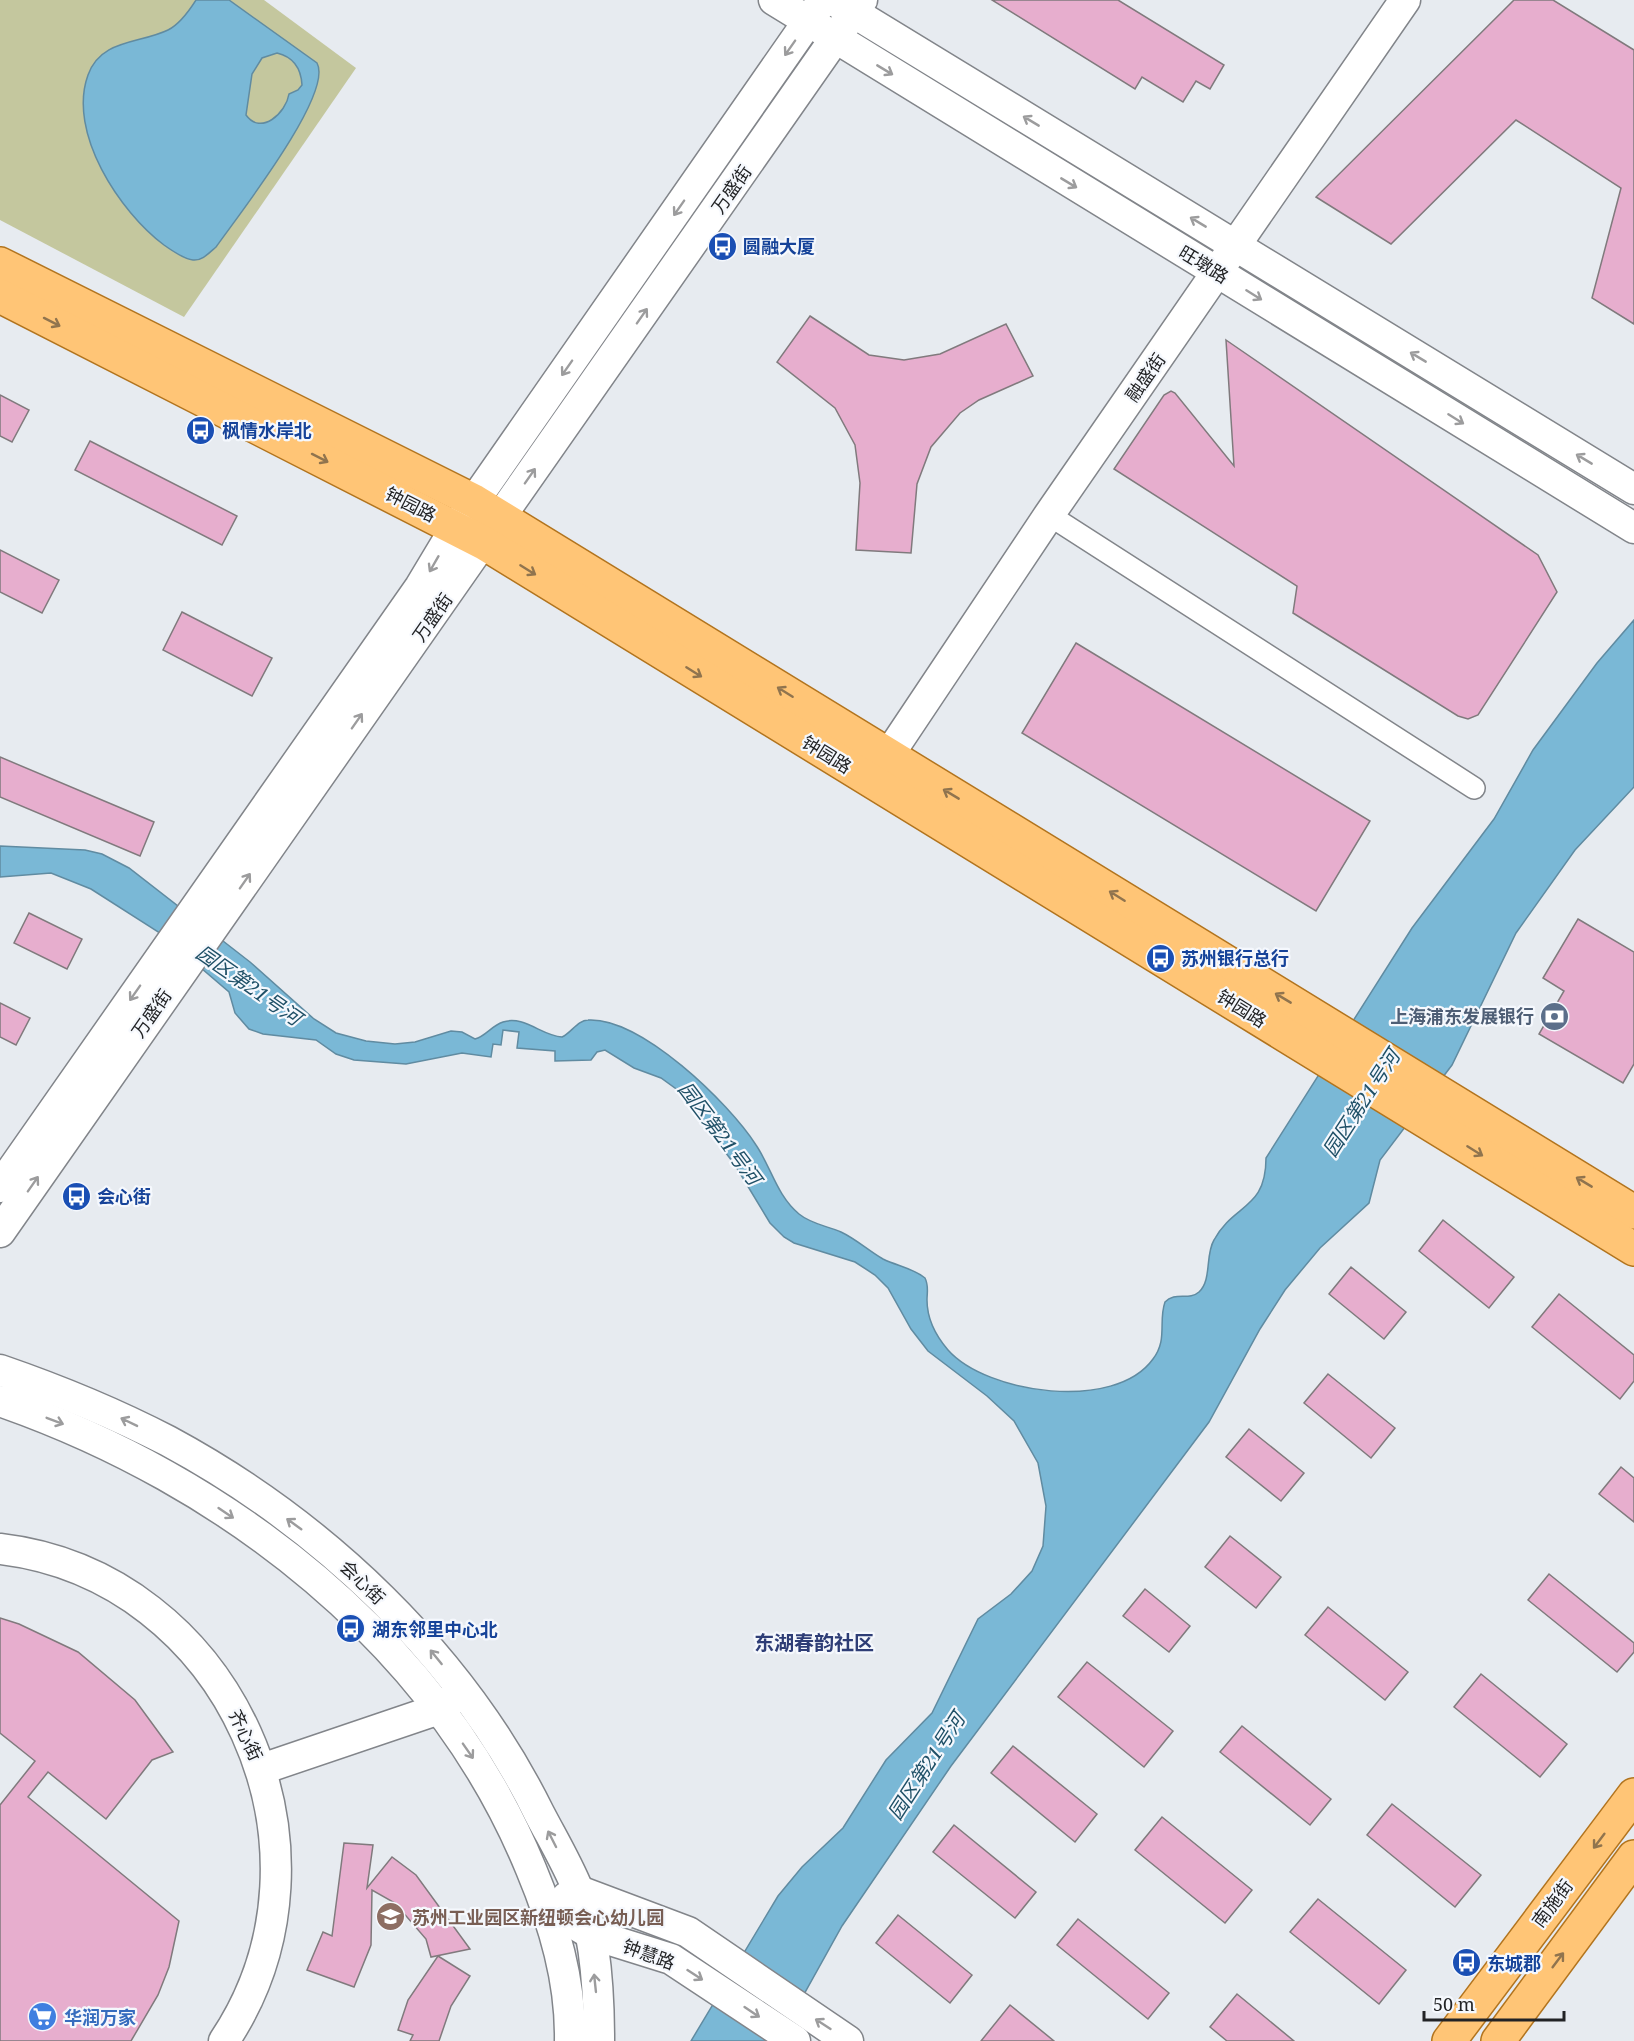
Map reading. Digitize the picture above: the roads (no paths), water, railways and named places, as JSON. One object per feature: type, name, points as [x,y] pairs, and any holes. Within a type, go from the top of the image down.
[{"type":"main road","name":"旺墩路","points":[[774,0],[816,11],[835,40],[1634,528]]},
{"type":"main road","name":"融盛街","points":[[888,756],[1049,515],[1405,0]]},
{"type":"main road","name":"旺墩路","points":[[850,4],[1236,246],[1634,489]]},
{"type":"main road","name":"万盛街","points":[[0,1232],[178,953],[420,587],[479,522],[835,40],[850,4]]},
{"type":"main road","name":"万盛街","points":[[479,522],[816,11]]},
{"type":"main road","name":"钟园路","points":[[0,264],[479,522],[888,756],[1325,1042]]},
{"type":"main road","name":"钟园路","points":[[0,296],[479,522],[1435,1109],[1634,1250]]},
{"type":"main road","name":"万盛街","points":[[0,1187],[178,953]]},
{"type":"main road","name":"钟园路","points":[[1435,1109],[1634,1212]]},
{"type":"main road","name":"会心街","points":[[0,1370],[129,1421],[216,1470],[311,1536],[355,1575],[431,1650],[464,1692],[525,1785],[579,1891],[591,1934],[599,2041]]},
{"type":"main road","name":"会心街","points":[[0,1401],[69,1427],[154,1467],[246,1526],[298,1564],[334,1596],[408,1670],[439,1709],[499,1800],[518,1837],[547,1908],[566,1974],[570,2041]]},
{"type":"main road","name":"齐心街","points":[[0,1549],[37,1556],[93,1577],[120,1591],[169,1627],[190,1648],[227,1696],[262,1769],[275,1842],[273,1908],[258,1971],[246,2001],[224,2041]]},
{"type":"main road","points":[[262,1769],[439,1709],[464,1692]]},
{"type":"main road","name":"南施街","points":[[1449,2041],[1634,1795]]},
{"type":"main road","points":[[1498,2041],[1634,1857]]},
{"type":"main road","points":[[547,1908],[579,1891]]},
{"type":"main road","name":"钟慧路","points":[[579,1891],[688,1932],[849,2041]]},
{"type":"main road","name":"钟慧路","points":[[547,1908],[591,1934],[671,1959],[788,2037]]},
{"type":"street","points":[[1049,515],[1474,788]]},
{"type":"water","points":[[196,0],[229,0],[317,63],[318,79],[311,101],[298,127],[262,184],[216,247],[202,258],[193,260],[174,252],[147,231],[115,192],[91,146],[85,121],[83,98],[88,75],[94,63],[102,55],[122,44],[168,30],[180,21]],"holes":[[[277,53],[295,64],[300,73],[302,85],[298,90],[289,94],[283,108],[272,120],[265,123],[252,121],[246,115],[252,74],[262,58]]]},
{"type":"water","name":"园区第21号河","points":[[1634,620],[1634,787],[1575,850],[1516,933],[1452,1065],[1380,1160],[1369,1203],[1320,1248],[1285,1290],[1260,1329],[1209,1422],[951,1766],[842,1926],[778,2041],[691,2041],[778,1896],[802,1867],[843,1828],[886,1760],[932,1713],[978,1619],[1011,1594],[1032,1571],[1043,1546],[1046,1506],[1038,1463],[1014,1421],[987,1396],[928,1351],[911,1329],[888,1288],[875,1275],[855,1262],[794,1243],[784,1237],[770,1223],[735,1165],[679,1091],[661,1078],[634,1068],[605,1050],[597,1052],[591,1060],[555,1061],[555,1051],[517,1048],[519,1032],[503,1030],[501,1045],[493,1044],[491,1057],[462,1053],[406,1064],[354,1060],[336,1054],[316,1040],[263,1034],[249,1029],[235,1013],[229,992],[160,933],[91,889],[51,873],[0,877],[0,846],[85,850],[102,854],[129,868],[250,962],[314,1019],[336,1033],[366,1041],[395,1044],[415,1042],[451,1031],[462,1032],[475,1039],[503,1022],[518,1021],[562,1037],[581,1022],[588,1020],[609,1023],[633,1032],[682,1066],[726,1107],[756,1145],[785,1199],[799,1214],[814,1223],[841,1232],[883,1259],[925,1278],[927,1307],[933,1326],[948,1350],[966,1365],[991,1377],[1020,1386],[1051,1391],[1082,1391],[1110,1386],[1135,1376],[1153,1359],[1158,1352],[1162,1337],[1165,1302],[1173,1297],[1195,1295],[1203,1287],[1214,1240],[1222,1228],[1248,1205],[1261,1188],[1265,1175],[1266,1158],[1412,928],[1494,819],[1533,750],[1597,663]]},
{"type":"place","name":"圆融大厦","points":[[722,246]]},
{"type":"place","name":"枫情水岸北","points":[[201,430]]},
{"type":"place","name":"苏州银行总行","points":[[1160,958]]},
{"type":"place","name":"上海浦东发展银行","points":[[1555,1016]]},
{"type":"place","name":"会心街","points":[[76,1196]]},
{"type":"place","name":"湖东邻里中心北","points":[[351,1629]]},
{"type":"place","name":"苏州工业园区新纽顿会心幼儿园","points":[[391,1917]]},
{"type":"place","name":"东城郡","points":[[1466,1963]]},
{"type":"place","name":"华润万家","points":[[43,2017]]},
{"type":"district","name":"东湖春韵社区","points":[[814,1642]]}]
